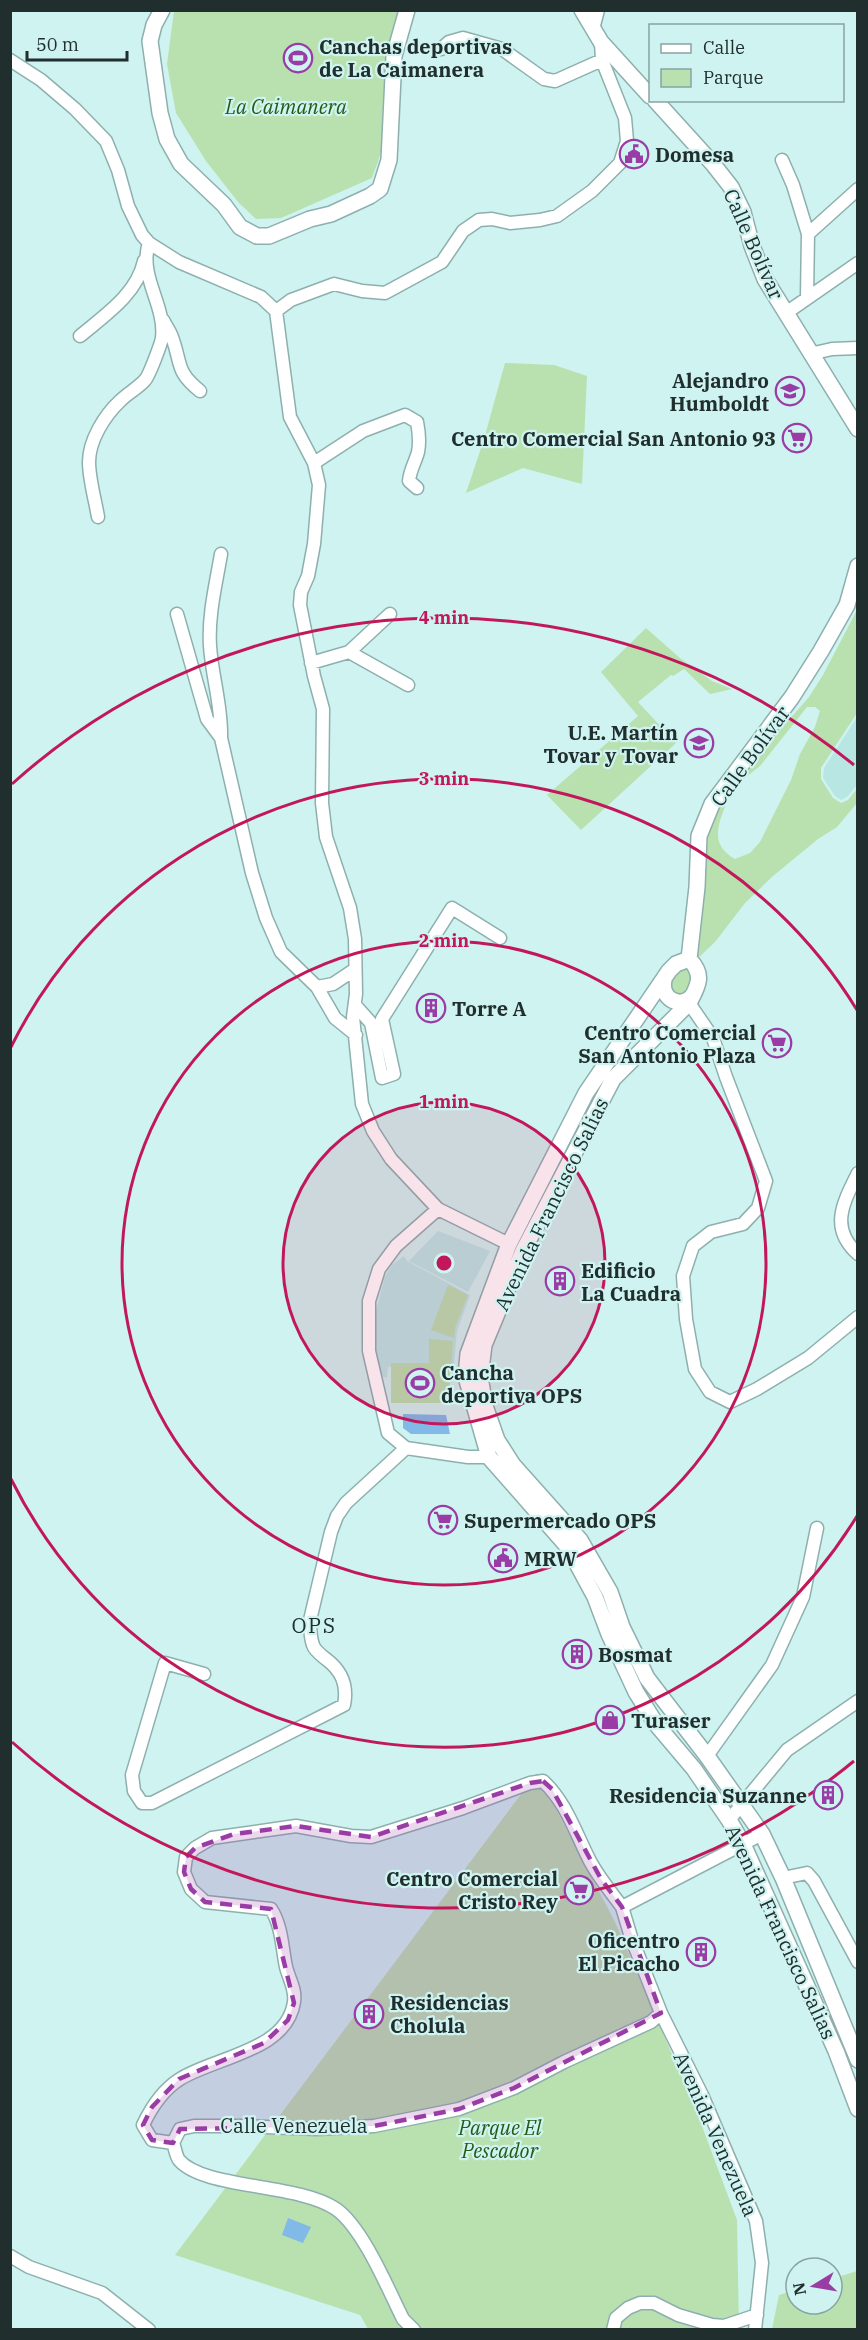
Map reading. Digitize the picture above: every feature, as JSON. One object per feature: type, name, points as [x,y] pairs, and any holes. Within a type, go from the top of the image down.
[{"type":"street","points":[[162,10],[154,25],[150,41],[160,113],[167,139],[181,164],[224,205],[240,227],[257,236],[269,236],[310,219],[331,214],[380,189],[385,177],[390,149],[394,56],[407,10]]},
{"type":"street","points":[[582,10],[597,36],[649,94]]},
{"type":"street","points":[[276,311],[291,300],[334,284],[362,291],[385,293],[442,262],[463,231],[479,220],[492,219],[510,223],[540,220],[558,216],[581,200],[620,163],[627,141],[625,118],[602,60],[597,36],[598,10]]},
{"type":"street","points":[[441,49],[449,42],[463,38],[502,48],[544,79],[555,81],[602,60]]},
{"type":"street","points":[[10,60],[41,80],[106,141],[118,170],[128,206],[147,248],[148,276],[162,318],[172,337],[180,370],[187,381],[200,391]]},
{"type":"street","name":"Calle Bolívar","points":[[657,102],[713,164],[731,188],[743,212],[752,246],[765,279],[858,429]]},
{"type":"street","points":[[782,160],[794,185],[808,234],[807,297]]},
{"type":"street","points":[[808,234],[858,189]]},
{"type":"street","points":[[147,248],[261,297],[276,311],[290,417],[314,463],[319,485],[314,544],[308,576],[301,592],[300,605],[323,709],[322,803],[326,837],[350,908],[356,939],[353,1017],[362,1104],[373,1131],[391,1160],[438,1209],[509,1244]]},
{"type":"street","points":[[80,336],[129,293],[138,279],[147,248]]},
{"type":"street","points":[[786,313],[858,263]]},
{"type":"street","points":[[98,517],[89,461],[94,440],[119,402],[147,379],[162,340],[162,318]]},
{"type":"street","points":[[810,354],[832,349],[858,348]]},
{"type":"street","points":[[314,463],[363,431],[405,415],[417,422],[419,435],[417,454],[409,482],[417,488]]},
{"type":"street","points":[[221,554],[210,617],[210,646],[222,719],[220,738],[252,873],[266,918],[281,952],[317,987],[335,1018],[356,1035]]},
{"type":"street","name":"Calle Bolívar","points":[[689,959],[697,887],[699,836],[712,804],[792,697],[821,651],[847,605],[858,566]]},
{"type":"street","points":[[177,614],[207,719],[220,738]]},
{"type":"street","points":[[311,663],[349,652],[390,614]]},
{"type":"street","points":[[349,652],[408,685]]},
{"type":"street","points":[[355,1005],[371,1023],[382,1078],[394,1074],[382,1019],[452,908],[500,938]]},
{"type":"street","points":[[691,999],[675,1002],[664,991],[664,980],[676,964],[689,959],[696,966],[699,976],[691,999],[713,1038],[765,1181],[758,1208],[743,1224],[711,1232],[693,1246],[683,1276],[686,1319],[695,1369],[710,1392],[730,1402],[758,1389],[808,1358],[858,1317]]},
{"type":"street","points":[[317,987],[333,984],[354,970]]},
{"type":"street","name":"Avenida Francisco Salias","points":[[664,980],[586,1093],[509,1244],[468,1354],[466,1377],[489,1456],[568,1547],[595,1597],[609,1634],[636,1692],[656,1724],[694,1768],[743,1844],[836,2051],[858,2109]]},
{"type":"street","name":"Avenida Francisco Salias","points":[[691,999],[613,1079],[524,1251],[484,1345],[480,1377],[485,1406],[497,1440],[513,1465],[580,1540],[609,1592],[622,1627],[647,1678],[707,1756],[762,1834],[783,1878],[858,2060]]},
{"type":"street","points":[[858,1173],[845,1199],[840,1226],[846,1244],[858,1254]]},
{"type":"street","points":[[438,1209],[396,1246],[379,1269],[369,1301],[369,1351],[388,1433],[406,1448],[468,1457],[489,1456]]},
{"type":"street","points":[[204,1674],[165,1663],[132,1775],[134,1791],[142,1803],[152,1803],[344,1705],[347,1692],[344,1678],[313,1645],[310,1620],[337,1515],[346,1503],[406,1448]]},
{"type":"street","points":[[707,1756],[772,1665],[803,1597],[817,1528]]},
{"type":"street","points":[[729,1820],[787,1750],[858,1701]]},
{"type":"street","points":[[414,2330],[403,2319],[354,2228],[337,2210],[314,2198],[196,2173],[179,2160],[173,2143],[152,2140],[143,2125],[152,2107],[179,2079],[264,2043],[288,2020],[294,2003],[294,1990],[286,1968],[276,1917],[272,1909],[205,1902],[191,1889],[184,1872],[186,1857],[195,1848],[213,1838],[296,1826],[371,1838],[530,1783],[543,1781],[552,1789],[570,1818],[601,1879],[622,1907],[661,2013]]},
{"type":"street","points":[[622,1907],[762,1834]]},
{"type":"street","points":[[783,1878],[807,1873],[814,1881],[858,1962]]},
{"type":"street","name":"Calle Venezuela","points":[[173,2143],[180,2129],[194,2126],[317,2129],[374,2126],[459,2109],[514,2088],[651,2022],[661,2013]]},
{"type":"street","name":"Avenida Venezuela","points":[[661,2013],[702,2095],[756,2221],[762,2263],[755,2330]]},
{"type":"street","points":[[10,2256],[29,2267],[102,2293],[149,2330]]},
{"type":"street","points":[[613,2330],[616,2318],[628,2308],[640,2303],[654,2303],[678,2315],[712,2325],[724,2326],[757,2315]]},
{"type":"highlighted area","points":[[543,1781],[552,1789],[601,1879],[622,1907],[661,2013],[514,2088],[459,2109],[374,2126],[180,2129],[173,2143],[152,2140],[143,2125],[152,2107],[179,2079],[264,2043],[288,2020],[294,2003],[271,1909],[205,1902],[191,1889],[184,1872],[186,1857],[195,1848],[234,1834],[296,1826],[371,1837],[530,1783]]},
{"type":"shaded area","points":[[857,717],[857,785],[847,797],[841,800],[835,796],[823,778],[824,768]]},
{"type":"shaded area","points":[[438,1231],[490,1251],[468,1292],[409,1261]]},
{"type":"shaded area","points":[[404,1256],[407,1261],[470,1295],[457,1331],[453,1373],[446,1373],[445,1367],[388,1367],[387,1378],[383,1377],[375,1361],[373,1323],[385,1276],[392,1265]]},
{"type":"green space","name":"La Caimanera","points":[[174,11],[400,11],[388,56],[382,146],[372,178],[281,218],[256,219],[238,202],[206,161],[176,113],[167,64]]},
{"type":"green space","points":[[505,363],[554,365],[587,376],[582,484],[523,468],[466,493]]},
{"type":"green space","points":[[857,610],[857,713],[821,768],[821,779],[833,798],[841,803],[848,800],[857,789],[857,803],[837,827],[818,839],[773,876],[745,903],[715,942],[696,960],[699,897],[705,848],[719,808],[729,796],[718,830],[721,846],[735,859],[750,853],[760,842],[791,780],[820,711],[815,707],[807,707],[760,766],[732,788],[809,697]]},
{"type":"green space","points":[[646,628],[681,659],[712,681],[732,689],[710,694],[684,669],[671,675],[638,702],[676,743],[581,830],[547,795],[638,716],[601,672]]},
{"type":"green space","points":[[682,965],[693,968],[689,995],[671,996],[671,975]]},
{"type":"green space","points":[[448,1285],[468,1295],[455,1328],[454,1338],[431,1330]]},
{"type":"green space","name":"Cancha deportiva OPS","points":[[429,1339],[453,1341],[449,1403],[391,1403],[391,1363],[429,1363]]},
{"type":"green space","name":"Parque El Pescador","points":[[537,1773],[615,1922],[696,2110],[737,2220],[739,2329],[368,2329],[360,2315],[175,2255]]},
{"type":"green space","points":[[857,2271],[857,2329],[772,2329],[779,2295],[784,2294],[784,2316],[844,2316],[844,2275]]},
{"type":"water","points":[[403,1414],[446,1415],[450,1434],[411,1434],[403,1428]]},
{"type":"water","points":[[288,2218],[311,2227],[303,2243],[282,2235]]},
{"type":"place","name":"Canchas deportivas de La Caimanera","points":[[298,58]]},
{"type":"place","name":"Domesa","points":[[634,154]]},
{"type":"place","name":"Alejandro Humboldt","points":[[790,391]]},
{"type":"place","name":"Centro Comercial San Antonio 93","points":[[797,438]]},
{"type":"place","name":"U.E. Martín Tovar y Tovar","points":[[699,743]]},
{"type":"place","name":"Torre A","points":[[431,1008]]},
{"type":"place","name":"Centro Comercial San Antonio Plaza","points":[[777,1043]]},
{"type":"place","name":"Edificio La Cuadra","points":[[560,1281]]},
{"type":"place","name":"Cancha deportiva OPS","points":[[420,1383]]},
{"type":"place","name":"Supermercado OPS","points":[[443,1520]]},
{"type":"place","name":"MRW","points":[[503,1558]]},
{"type":"place","name":"Bosmat","points":[[577,1654]]},
{"type":"place","name":"Turaser","points":[[610,1720]]},
{"type":"place","name":"Residencia Suzanne","points":[[828,1795]]},
{"type":"place","name":"Centro Comercial Cristo Rey","points":[[579,1890]]},
{"type":"place","name":"Oficentro El Picacho","points":[[701,1952]]},
{"type":"place","name":"Residencias Cholula","points":[[369,2014]]},
{"type":"district","name":"OPS","points":[[314,1625]]}]
